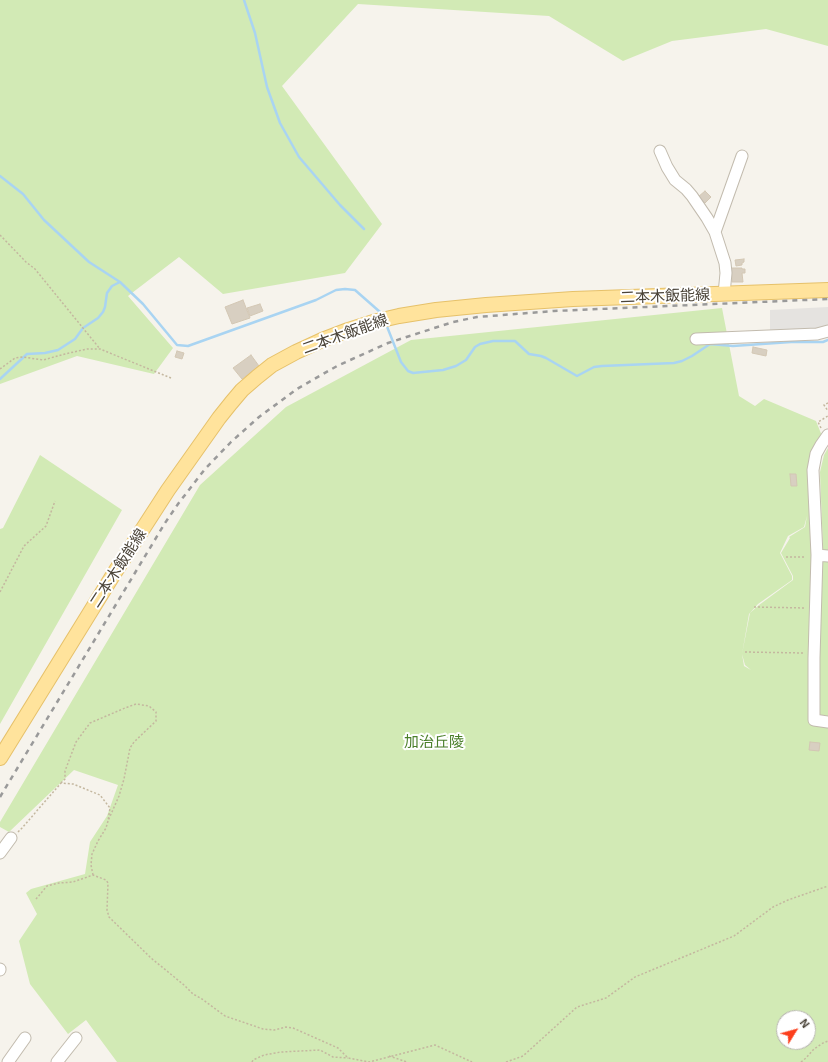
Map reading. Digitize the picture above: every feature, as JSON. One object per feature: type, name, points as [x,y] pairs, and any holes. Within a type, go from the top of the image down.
[{"type":"main road","name":"二本木飯能線","points":[[0,758],[115,572],[168,490],[212,427],[231,403],[257,376],[272,365],[329,337],[384,319],[436,310],[573,298],[828,290]]},
{"type":"street","points":[[660,151],[676,180],[692,196],[707,218],[714,232],[725,263],[726,273],[724,294]]},
{"type":"street","points":[[714,232],[742,156]]},
{"type":"street","points":[[696,340],[817,334],[828,331]]},
{"type":"street","points":[[828,434],[816,454],[813,470],[821,556],[816,608],[814,720],[828,722]]},
{"type":"street","points":[[0,853],[11,838]]},
{"type":"street","points":[[8,1062],[26,1038]]},
{"type":"street","points":[[57,1062],[76,1038]]},
{"type":"path","points":[[0,235],[35,270],[100,349]]},
{"type":"path","points":[[0,369],[15,358],[23,357],[43,360],[80,351],[100,349],[171,378]]},
{"type":"path","points":[[828,402],[824,405],[828,411]]},
{"type":"path","points":[[818,422],[828,416]]},
{"type":"path","points":[[0,592],[24,546],[46,526],[55,502]]},
{"type":"path","points":[[786,557],[821,556]]},
{"type":"path","points":[[754,607],[816,608]]},
{"type":"path","points":[[745,652],[815,653]]},
{"type":"path","points":[[11,838],[22,828],[65,779],[65,771],[76,742],[90,723],[136,704],[149,706],[156,712],[156,721],[134,742],[130,748],[121,790],[106,828],[92,854],[91,865],[93,875]]},
{"type":"path","points":[[61,783],[73,784],[100,795],[110,808],[108,821]]},
{"type":"path","points":[[36,899],[47,886],[59,883],[74,882],[93,875],[106,880],[108,884],[109,917],[151,958],[193,994],[225,1016],[263,1029],[274,1030],[286,1027],[293,1028],[338,1048],[348,1058]]},
{"type":"path","points":[[506,1062],[523,1056],[577,1007],[606,998],[635,977],[734,936],[773,907],[828,886]]},
{"type":"path","points":[[801,1062],[814,1049],[823,1042],[828,1041]]},
{"type":"path","points":[[252,1062],[264,1055],[281,1052],[320,1050],[333,1057],[369,1062],[435,1044],[472,1062]]},
{"type":"path","points":[[389,1056],[407,1062]]},
{"type":"green space","points":[[0,0],[828,0],[828,46],[766,29],[672,41],[623,61],[549,16],[358,4],[282,86],[382,224],[345,273],[223,294],[179,257],[128,296],[173,348],[154,374],[77,356],[0,384]]},
{"type":"green space","name":"加治丘陵","points":[[722,308],[739,396],[755,406],[764,399],[816,421],[822,436],[817,444],[813,549],[823,549],[820,472],[824,455],[828,448],[828,718],[822,718],[819,713],[810,714],[828,726],[828,1062],[117,1062],[86,1020],[68,1034],[30,984],[19,941],[37,914],[26,893],[31,889],[85,874],[90,842],[107,816],[118,785],[74,770],[9,832],[0,827],[0,822],[200,485],[286,407],[411,340]],"holes":[[[807,516],[805,527],[789,537],[790,538],[781,553],[793,576],[793,580],[750,613],[742,654],[749,614],[758,604],[792,580],[792,576],[780,553],[788,536],[804,527]],[[742,654],[745,665],[751,670],[744,666]]]},
{"type":"green space","points":[[40,455],[122,510],[0,724],[0,529],[3,528]]},
{"type":"shaded area","points":[[828,307],[828,328],[817,330],[770,330],[770,310]]},
{"type":"building","points":[[705,191],[711,197],[705,203],[698,197]]},
{"type":"building","points":[[744,259],[742,265],[736,266],[735,260]]},
{"type":"building","points":[[731,268],[745,269],[745,273],[742,273],[743,282],[732,282]]},
{"type":"building","points":[[243,300],[250,318],[232,324],[225,307]]},
{"type":"building","points":[[260,304],[263,311],[250,316],[247,308]]},
{"type":"building","points":[[753,347],[767,350],[766,356],[752,353]]},
{"type":"building","points":[[177,351],[184,353],[182,359],[175,357]]},
{"type":"building","points":[[251,355],[259,366],[242,379],[233,368]]},
{"type":"building","points":[[790,474],[796,474],[797,486],[791,486]]},
{"type":"building","points":[[810,742],[820,743],[819,751],[809,750]]},
{"type":"waterway","points":[[244,0],[255,33],[267,87],[280,123],[299,157],[340,205],[364,229]]},
{"type":"waterway","points":[[0,176],[23,194],[44,220],[89,262],[120,282]]},
{"type":"waterway","points":[[0,379],[27,354],[45,353],[58,350],[75,339],[83,328],[98,318],[103,312],[107,293],[112,286],[120,282],[143,304],[177,345],[188,346],[316,300],[336,290],[355,290],[380,312],[382,316]]},
{"type":"waterway","points":[[386,324],[401,362],[408,371],[413,373],[443,370],[456,366],[466,360],[475,347],[480,344],[493,341],[515,341],[529,354],[546,358],[577,376],[594,367],[674,363],[692,356],[710,344],[733,346],[791,342],[823,342],[828,340]]},
{"type":"railway","points":[[0,797],[165,523],[178,504],[205,469],[231,442],[259,417],[297,389],[337,366],[388,343],[453,322],[477,317],[554,311],[828,299]]}]
